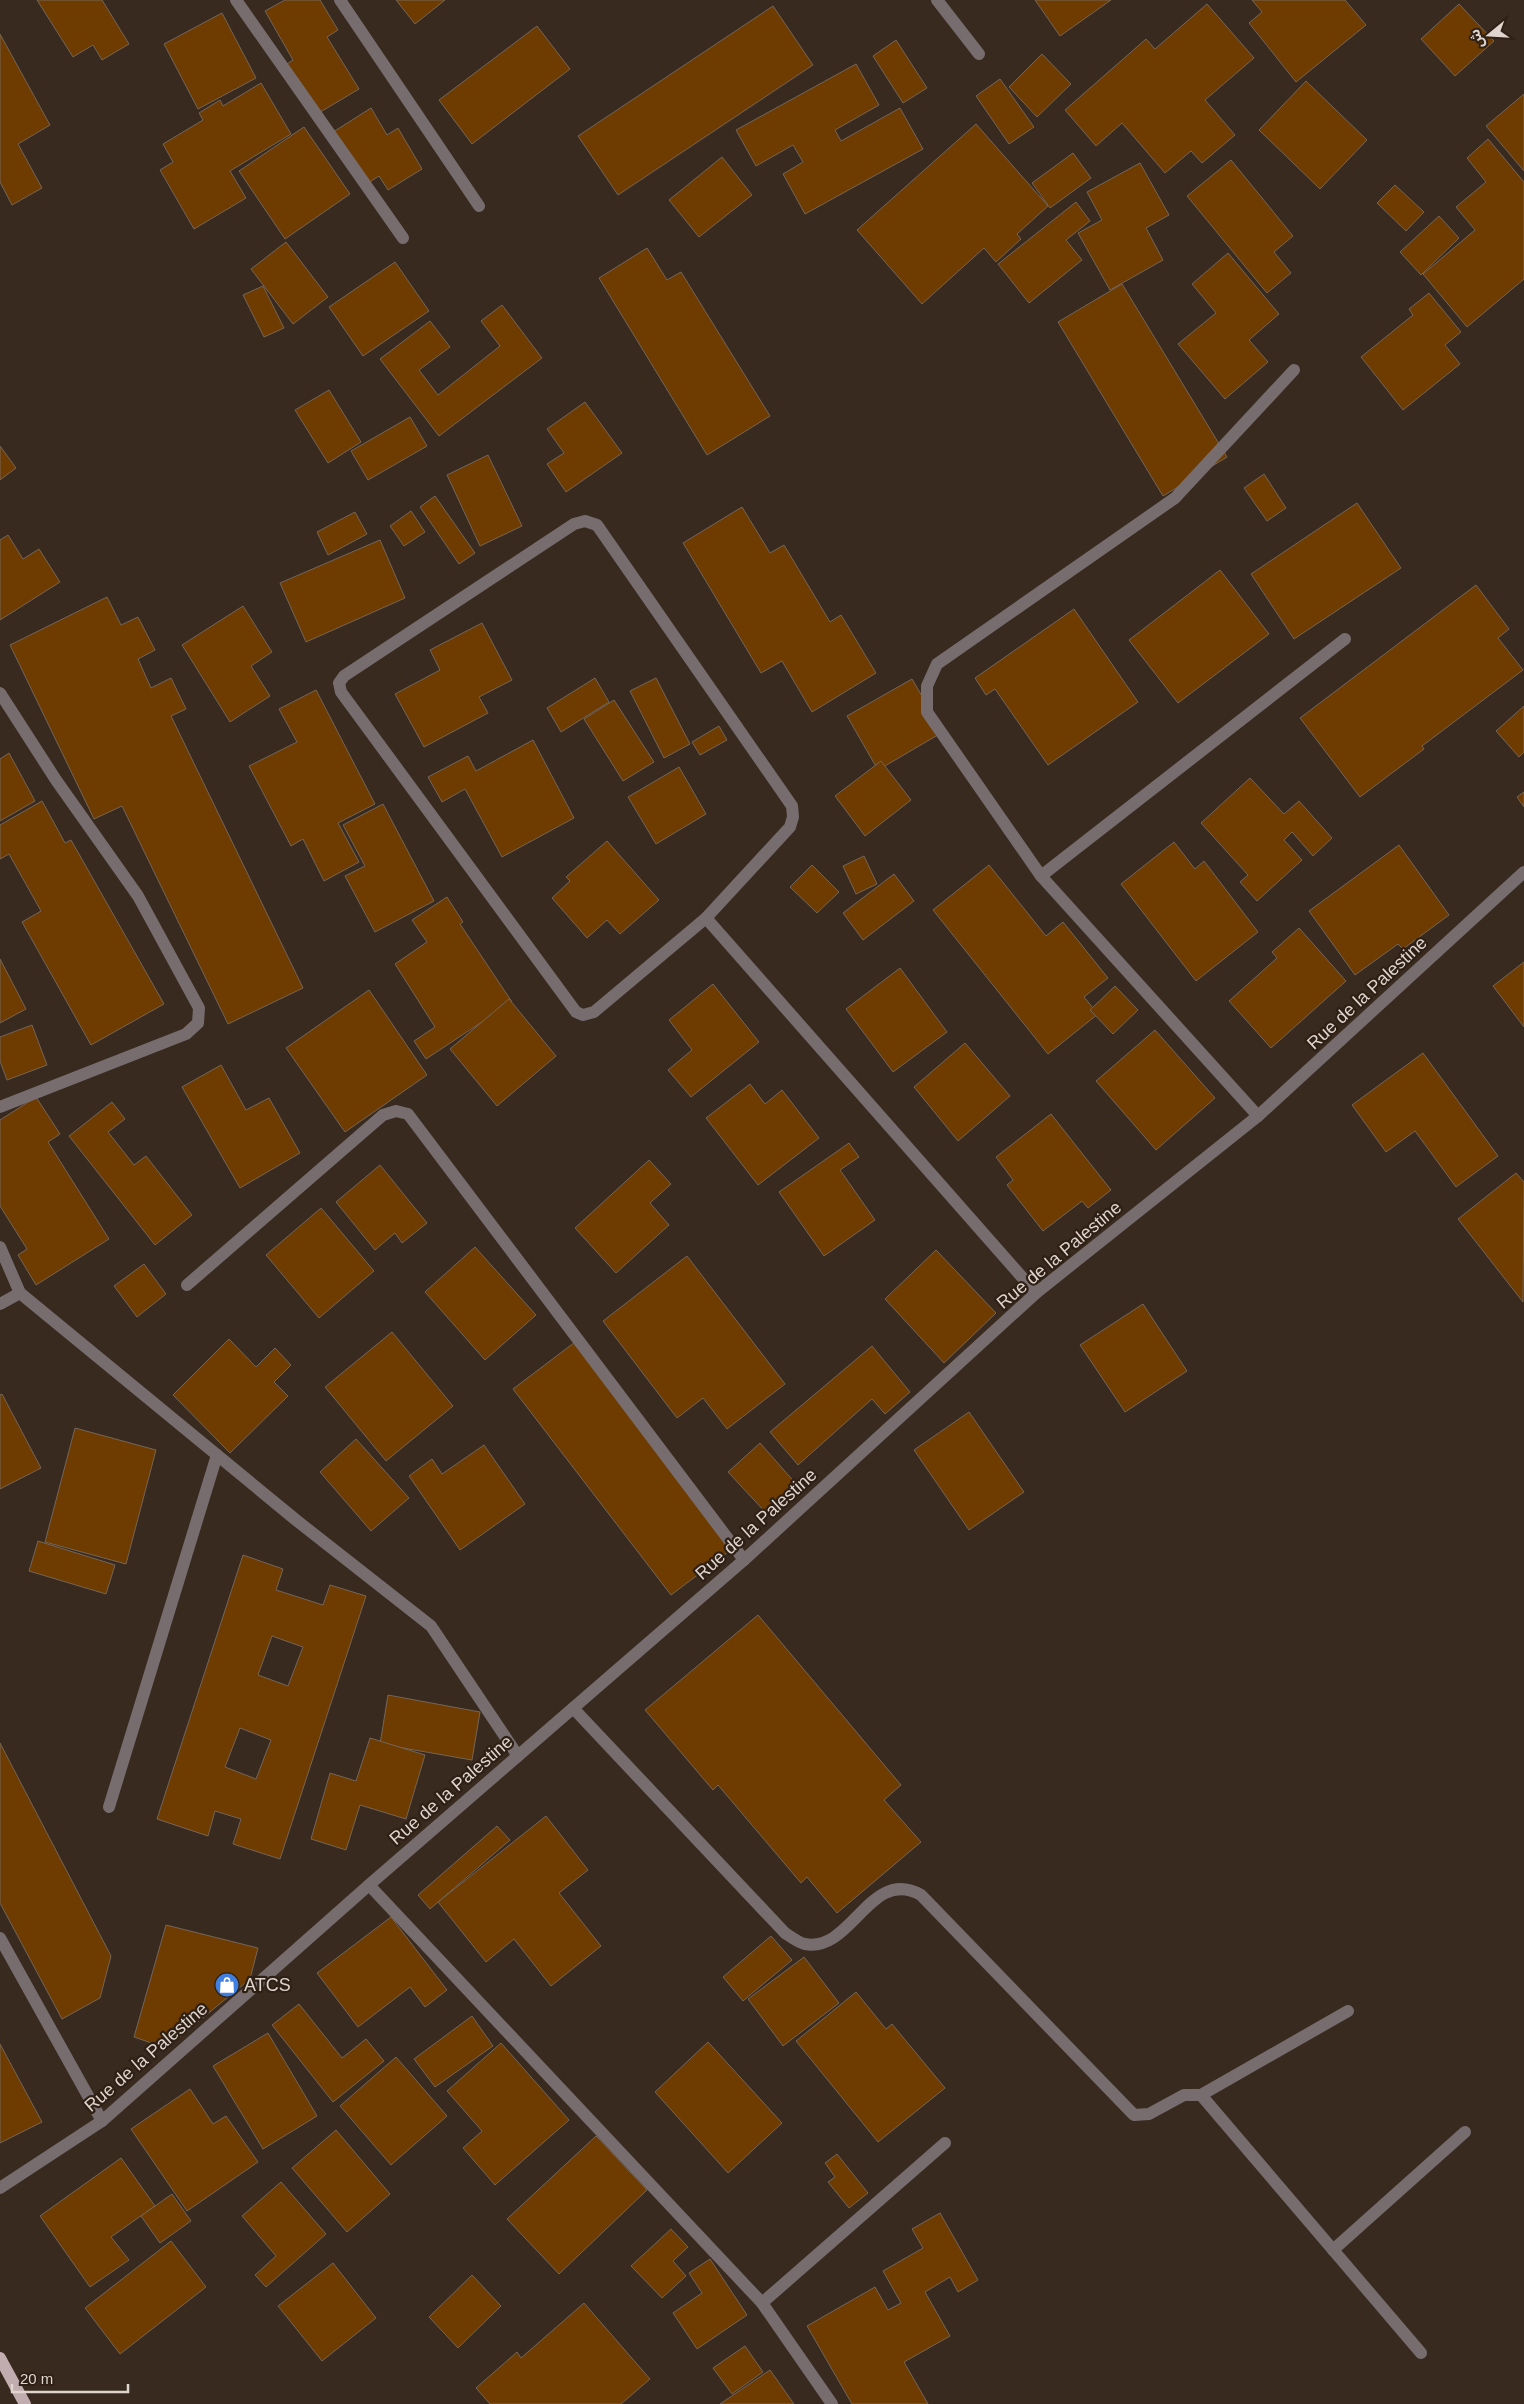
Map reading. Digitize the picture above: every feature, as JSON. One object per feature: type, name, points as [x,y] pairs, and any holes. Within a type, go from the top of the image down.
[{"type":"main road","points":[[0,2358],[25,2404]]},
{"type":"street","points":[[236,0],[403,238]]},
{"type":"street","points":[[340,0],[479,206]]},
{"type":"street","points":[[937,0],[980,54]]},
{"type":"street","points":[[1258,1116],[1041,876],[927,712],[927,686],[937,664],[1175,498],[1294,370]]},
{"type":"street","points":[[586,521],[597,525],[792,806],[793,817],[790,826],[706,918],[594,1012],[584,1015],[576,1012],[341,692],[339,683],[344,676],[574,524],[586,521]]},
{"type":"street","points":[[1041,876],[1345,638]]},
{"type":"street","points":[[0,693],[56,780],[138,896],[199,1008],[198,1023],[186,1034],[0,1107]]},
{"type":"street","name":"Rue de la Palestine","points":[[0,2188],[102,2121],[369,1885],[744,1560],[1036,1293],[1258,1116],[1524,872]]},
{"type":"street","points":[[706,918],[1036,1293]]},
{"type":"street","points":[[187,1284],[383,1115],[396,1111],[408,1114],[744,1560]]},
{"type":"street","points":[[0,1247],[20,1293],[216,1454],[431,1626],[518,1756]]},
{"type":"street","points":[[0,1304],[20,1293]]},
{"type":"street","points":[[109,1808],[216,1454]]},
{"type":"street","points":[[573,1708],[785,1933],[805,1944],[824,1944],[890,1889],[908,1888],[921,1894],[1134,2115],[1149,2114],[1184,2094],[1201,2095],[1348,2011]]},
{"type":"street","points":[[369,1885],[762,2303],[832,2404]]},
{"type":"street","points":[[0,1938],[102,2121]]},
{"type":"street","points":[[1201,2095],[1421,2353]]},
{"type":"street","points":[[1333,2250],[1465,2132]]},
{"type":"street","points":[[762,2303],[945,2143]]},
{"type":"building","points":[[37,0],[102,0],[129,44],[102,60],[93,45],[73,57]]},
{"type":"building","points":[[285,0],[320,0],[338,30],[327,37],[359,89],[312,117],[282,67],[293,60],[265,11]]},
{"type":"building","points":[[396,0],[445,0],[415,24]]},
{"type":"building","points":[[1035,0],[1111,0],[1060,36]]},
{"type":"building","points":[[1252,0],[1345,0],[1366,25],[1296,82],[1249,23],[1262,12]]},
{"type":"building","points":[[1207,4],[1254,58],[1205,100],[1235,135],[1202,163],[1191,151],[1165,173],[1122,123],[1096,146],[1065,110],[1146,39],[1155,49]]},
{"type":"building","points":[[1459,4],[1494,41],[1455,76],[1421,39]]},
{"type":"building","points":[[773,6],[813,65],[618,195],[578,136]]},
{"type":"building","points":[[222,13],[256,78],[198,109],[164,44]]},
{"type":"building","points":[[537,26],[570,69],[472,144],[439,100]]},
{"type":"building","points":[[0,34],[50,125],[18,144],[42,188],[12,205],[0,182]]},
{"type":"building","points":[[896,40],[927,88],[903,103],[873,56]]},
{"type":"building","points":[[1042,54],[1071,84],[1037,117],[1009,87]]},
{"type":"building","points":[[856,64],[879,105],[835,130],[841,141],[900,108],[923,149],[805,214],[783,174],[803,162],[793,145],[756,166],[736,130]]},
{"type":"building","points":[[1000,79],[1034,127],[1009,144],[976,96]]},
{"type":"building","points":[[1306,81],[1367,140],[1320,189],[1259,130]]},
{"type":"building","points":[[261,83],[291,134],[230,171],[246,198],[194,229],[160,170],[173,162],[163,144],[203,120],[199,113],[220,100],[223,106]]},
{"type":"building","points":[[1524,94],[1524,171],[1486,126]]},
{"type":"building","points":[[371,108],[387,135],[398,128],[422,169],[388,190],[379,176],[362,187],[330,134]]},
{"type":"building","points":[[976,124],[1048,206],[1017,234],[1021,239],[996,262],[984,248],[922,304],[857,230]]},
{"type":"building","points":[[304,127],[350,194],[285,239],[239,171]]},
{"type":"building","points":[[1488,139],[1524,182],[1524,279],[1467,327],[1423,274],[1475,230],[1456,207],[1486,182],[1467,158]]},
{"type":"building","points":[[1073,153],[1091,178],[1050,208],[1032,183]]},
{"type":"building","points":[[722,157],[752,195],[699,237],[669,200]]},
{"type":"building","points":[[1231,160],[1293,236],[1274,252],[1291,273],[1267,293],[1187,196]]},
{"type":"building","points":[[1140,163],[1169,215],[1146,228],[1163,260],[1110,290],[1078,233],[1102,220],[1087,192]]},
{"type":"building","points":[[1395,185],[1424,212],[1406,231],[1377,203]]},
{"type":"building","points":[[1076,202],[1090,221],[1066,240],[1082,260],[1029,303],[998,264]]},
{"type":"building","points":[[1439,216],[1459,238],[1421,275],[1400,252]]},
{"type":"building","points":[[286,242],[328,297],[293,324],[251,269]]},
{"type":"building","points":[[647,248],[667,280],[681,272],[770,416],[707,455],[599,278]]},
{"type":"building","points":[[1228,253],[1279,314],[1249,340],[1268,362],[1225,399],[1178,344],[1216,313],[1192,284]]},
{"type":"building","points":[[395,262],[429,311],[363,356],[329,307]]},
{"type":"building","points":[[1122,284],[1227,457],[1163,496],[1058,322]]},
{"type":"building","points":[[263,286],[284,328],[264,337],[243,295]]},
{"type":"building","points":[[1429,293],[1461,332],[1445,345],[1460,364],[1403,410],[1361,357],[1413,315],[1409,309]]},
{"type":"building","points":[[502,305],[542,358],[439,436],[380,359],[430,321],[450,347],[419,370],[438,395],[500,346],[481,321]]},
{"type":"building","points":[[329,390],[361,442],[328,463],[295,410]]},
{"type":"building","points":[[585,402],[622,453],[566,492],[547,464],[564,453],[547,429]]},
{"type":"building","points":[[410,417],[427,446],[368,480],[351,451]]},
{"type":"building","points":[[0,446],[16,468],[0,480]]},
{"type":"building","points":[[488,455],[522,526],[480,546],[447,475]]},
{"type":"building","points":[[1264,474],[1286,508],[1267,521],[1244,488]]},
{"type":"building","points":[[435,496],[475,553],[459,564],[420,507]]},
{"type":"building","points":[[1357,503],[1401,568],[1294,639],[1251,574]]},
{"type":"building","points":[[742,507],[770,553],[784,545],[830,622],[841,615],[876,673],[812,712],[782,661],[761,673],[683,543]]},
{"type":"building","points":[[411,511],[425,532],[404,546],[390,526]]},
{"type":"building","points":[[355,512],[367,534],[328,555],[317,532]]},
{"type":"building","points":[[8,535],[23,559],[39,549],[60,582],[0,620],[0,540]]},
{"type":"building","points":[[380,540],[405,598],[306,642],[280,583]]},
{"type":"building","points":[[1220,570],[1269,634],[1178,703],[1129,640]]},
{"type":"building","points":[[1476,585],[1509,629],[1498,638],[1523,670],[1422,746],[1424,749],[1360,797],[1300,718]]},
{"type":"building","points":[[107,597],[121,625],[138,617],[155,650],[138,659],[151,688],[171,678],[186,709],[171,716],[303,988],[228,1024],[122,806],[94,819],[10,645]]},
{"type":"building","points":[[243,606],[272,652],[251,666],[270,696],[230,722],[182,645]]},
{"type":"building","points":[[1074,609],[1138,702],[1048,765],[995,689],[986,695],[975,678]]},
{"type":"building","points":[[482,623],[512,680],[479,697],[488,713],[424,747],[395,694],[440,670],[430,650]]},
{"type":"building","points":[[595,678],[609,702],[561,732],[547,708]]},
{"type":"building","points":[[656,678],[690,744],[664,758],[630,691]]},
{"type":"building","points":[[912,679],[943,732],[878,770],[847,716]]},
{"type":"building","points":[[316,690],[375,804],[338,823],[359,862],[324,881],[303,839],[291,846],[249,766],[297,742],[279,709]]},
{"type":"building","points":[[614,700],[654,762],[623,781],[584,719]]},
{"type":"building","points":[[1524,706],[1524,752],[1519,757],[1496,731]]},
{"type":"building","points":[[719,726],[727,740],[700,755],[692,742]]},
{"type":"building","points":[[533,740],[574,818],[502,857],[465,789],[442,802],[428,777],[468,756],[476,771]]},
{"type":"building","points":[[9,753],[35,801],[0,821],[0,759]]},
{"type":"building","points":[[881,761],[911,800],[865,836],[835,796]]},
{"type":"building","points":[[679,767],[706,814],[656,844],[628,797]]},
{"type":"building","points":[[1250,778],[1284,814],[1299,801],[1332,838],[1313,856],[1292,832],[1284,840],[1302,860],[1257,901],[1240,882],[1248,875],[1201,823]]},
{"type":"building","points":[[1524,792],[1524,807],[1517,797]]},
{"type":"building","points":[[42,801],[65,843],[71,840],[164,1004],[91,1045],[22,922],[41,911],[9,854],[0,859],[0,825]]},
{"type":"building","points":[[383,804],[434,901],[375,932],[345,876],[365,866],[343,825]]},
{"type":"building","points":[[607,841],[659,900],[620,934],[607,920],[587,938],[552,898],[570,881],[566,877]]},
{"type":"building","points":[[1174,842],[1195,869],[1204,861],[1258,932],[1196,981],[1121,884]]},
{"type":"building","points":[[1399,845],[1449,915],[1403,949],[1398,944],[1355,975],[1309,911]]},
{"type":"building","points":[[864,856],[877,884],[856,894],[843,866]]},
{"type":"building","points":[[812,865],[839,892],[817,913],[790,887]]},
{"type":"building","points":[[989,865],[1046,936],[1063,922],[1108,978],[1084,997],[1098,1014],[1048,1054],[933,910]]},
{"type":"building","points":[[894,874],[914,901],[863,940],[843,913]]},
{"type":"building","points":[[447,897],[463,922],[460,924],[512,1002],[426,1059],[414,1041],[435,1027],[395,964],[427,942],[412,920]]},
{"type":"building","points":[[1299,928],[1346,981],[1271,1048],[1229,1001],[1277,958],[1272,952]]},
{"type":"building","points":[[0,959],[26,1009],[0,1023]]},
{"type":"building","points":[[1524,962],[1524,1027],[1493,986]]},
{"type":"building","points":[[900,968],[947,1032],[893,1072],[846,1009]]},
{"type":"building","points":[[713,984],[759,1042],[691,1097],[668,1070],[692,1050],[669,1020]]},
{"type":"building","points":[[1115,986],[1138,1010],[1113,1034],[1090,1010]]},
{"type":"building","points":[[369,990],[427,1075],[345,1132],[286,1048]]},
{"type":"building","points":[[509,999],[556,1056],[497,1106],[450,1049]]},
{"type":"building","points":[[32,1025],[47,1065],[7,1080],[0,1061],[0,1037]]},
{"type":"building","points":[[1155,1030],[1215,1098],[1156,1150],[1096,1081]]},
{"type":"building","points":[[965,1043],[1010,1096],[958,1141],[914,1087]]},
{"type":"building","points":[[1423,1053],[1498,1156],[1456,1187],[1415,1131],[1386,1152],[1352,1105]]},
{"type":"building","points":[[221,1065],[246,1110],[269,1098],[300,1153],[240,1188],[182,1087]]},
{"type":"building","points":[[750,1084],[765,1104],[782,1090],[819,1138],[758,1185],[706,1118]]},
{"type":"building","points":[[36,1097],[60,1134],[48,1142],[109,1239],[36,1285],[18,1255],[27,1249],[0,1206],[0,1120]]},
{"type":"building","points":[[112,1102],[125,1119],[108,1132],[134,1165],[146,1156],[192,1215],[155,1245],[69,1136]]},
{"type":"building","points":[[1051,1114],[1111,1190],[1088,1208],[1082,1201],[1043,1231],[1007,1185],[1013,1180],[996,1157]]},
{"type":"building","points":[[849,1143],[859,1157],[840,1170],[875,1220],[824,1256],[779,1192]]},
{"type":"building","points":[[649,1160],[671,1184],[650,1203],[669,1225],[616,1273],[575,1228]]},
{"type":"building","points":[[380,1165],[427,1223],[402,1243],[395,1233],[375,1250],[336,1202]]},
{"type":"building","points":[[1516,1173],[1524,1182],[1523,1302],[1458,1219]]},
{"type":"building","points":[[321,1208],[374,1271],[319,1318],[266,1255]]},
{"type":"building","points":[[475,1247],[536,1315],[485,1360],[425,1292]]},
{"type":"building","points":[[936,1250],[996,1313],[944,1363],[885,1299]]},
{"type":"building","points":[[687,1256],[785,1384],[727,1429],[703,1398],[677,1418],[603,1321]]},
{"type":"building","points":[[144,1264],[166,1294],[137,1317],[114,1286]]},
{"type":"building","points":[[1143,1304],[1187,1371],[1125,1412],[1080,1345]]},
{"type":"building","points":[[392,1332],[453,1406],[386,1461],[325,1387]]},
{"type":"building","points":[[229,1339],[256,1367],[275,1348],[291,1365],[274,1382],[288,1396],[230,1453],[173,1395]]},
{"type":"building","points":[[575,1342],[732,1549],[671,1595],[513,1389]]},
{"type":"building","points":[[872,1346],[910,1392],[885,1414],[872,1399],[798,1465],[770,1432]]},
{"type":"building","points":[[2,1394],[41,1468],[0,1489],[0,1395]]},
{"type":"building","points":[[969,1412],[1024,1492],[969,1530],[914,1450]]},
{"type":"building","points":[[75,1428],[156,1450],[126,1564],[45,1542]]},
{"type":"building","points":[[356,1439],[409,1498],[371,1531],[320,1472]]},
{"type":"building","points":[[760,1443],[798,1486],[767,1514],[728,1472]]},
{"type":"building","points":[[484,1445],[525,1504],[460,1550],[409,1476],[432,1459],[442,1474]]},
{"type":"building","points":[[38,1541],[115,1565],[106,1594],[29,1571]]},
{"type":"building","points":[[243,1555],[283,1569],[276,1590],[323,1605],[330,1585],[366,1596],[280,1859],[233,1844],[241,1819],[215,1811],[208,1836],[157,1819]],"holes":[[[272,1636],[303,1647],[288,1686],[258,1675]],[[240,1728],[271,1740],[256,1779],[225,1767]]]},
{"type":"building","points":[[758,1615],[901,1785],[884,1800],[921,1842],[837,1913],[807,1877],[801,1883],[718,1785],[713,1790],[645,1710]]},
{"type":"building","points":[[388,1695],[480,1712],[472,1760],[380,1744]]},
{"type":"building","points":[[370,1738],[425,1755],[406,1819],[360,1805],[346,1850],[311,1839],[330,1773],[356,1781]]},
{"type":"building","points":[[0,1743],[111,1956],[100,1998],[62,2019],[0,1903]]},
{"type":"building","points":[[546,1816],[588,1870],[559,1893],[601,1946],[551,1986],[514,1939],[486,1962],[438,1902]]},
{"type":"building","points":[[497,1826],[510,1840],[430,1909],[418,1895]]},
{"type":"building","points":[[391,1917],[447,1990],[425,2007],[410,1987],[358,2027],[317,1973]]},
{"type":"building","points":[[166,1925],[258,1948],[250,1979],[166,2048],[134,2037]]},
{"type":"building","points":[[771,1936],[792,1960],[743,2001],[723,1977]]},
{"type":"building","points":[[804,1957],[839,2003],[783,2046],[748,1999]]},
{"type":"building","points":[[856,1992],[886,2029],[892,2024],[945,2088],[878,2142],[796,2041]]},
{"type":"building","points":[[299,2004],[342,2058],[366,2039],[384,2061],[333,2102],[272,2025]]},
{"type":"building","points":[[472,2016],[493,2046],[435,2087],[414,2059]]},
{"type":"building","points":[[268,2033],[317,2116],[263,2149],[213,2066]]},
{"type":"building","points":[[708,2042],[782,2123],[728,2173],[655,2092]]},
{"type":"building","points":[[501,2043],[569,2120],[495,2185],[463,2148],[482,2131],[447,2091]]},
{"type":"building","points":[[0,2044],[42,2122],[0,2143]]},
{"type":"building","points":[[396,2057],[447,2116],[391,2165],[340,2106]]},
{"type":"building","points":[[190,2089],[213,2124],[226,2116],[258,2162],[187,2211],[131,2129]]},
{"type":"building","points":[[336,2130],[390,2194],[347,2232],[292,2168]]},
{"type":"building","points":[[596,2136],[647,2190],[559,2274],[507,2219]]},
{"type":"building","points":[[837,2154],[868,2193],[849,2208],[828,2182],[835,2177],[825,2163]]},
{"type":"building","points":[[121,2158],[155,2206],[111,2237],[129,2260],[90,2287],[40,2216]]},
{"type":"building","points":[[281,2182],[326,2234],[266,2287],[255,2275],[276,2256],[242,2216]]},
{"type":"building","points":[[172,2194],[191,2221],[160,2243],[141,2216]]},
{"type":"building","points":[[940,2213],[978,2280],[958,2292],[950,2277],[925,2292],[950,2336],[904,2362],[928,2404],[852,2404],[807,2326],[875,2287],[888,2310],[901,2303],[883,2271],[923,2248],[912,2229]]},
{"type":"building","points":[[671,2229],[688,2247],[673,2261],[686,2276],[662,2298],[631,2266]]},
{"type":"building","points":[[171,2241],[206,2287],[120,2354],[85,2308]]},
{"type":"building","points":[[710,2259],[747,2315],[697,2349],[673,2313],[702,2293],[689,2273]]},
{"type":"building","points":[[333,2263],[376,2318],[322,2361],[278,2306]]},
{"type":"building","points":[[472,2275],[501,2306],[458,2348],[429,2317]]},
{"type":"building","points":[[584,2303],[650,2379],[621,2404],[490,2404],[476,2388],[517,2352],[521,2358]]},
{"type":"building","points":[[745,2346],[763,2372],[732,2394],[713,2368]]},
{"type":"building","points":[[770,2370],[794,2404],[720,2404]]},
{"type":"place","name":"ATCS","points":[[227,1985]]}]
